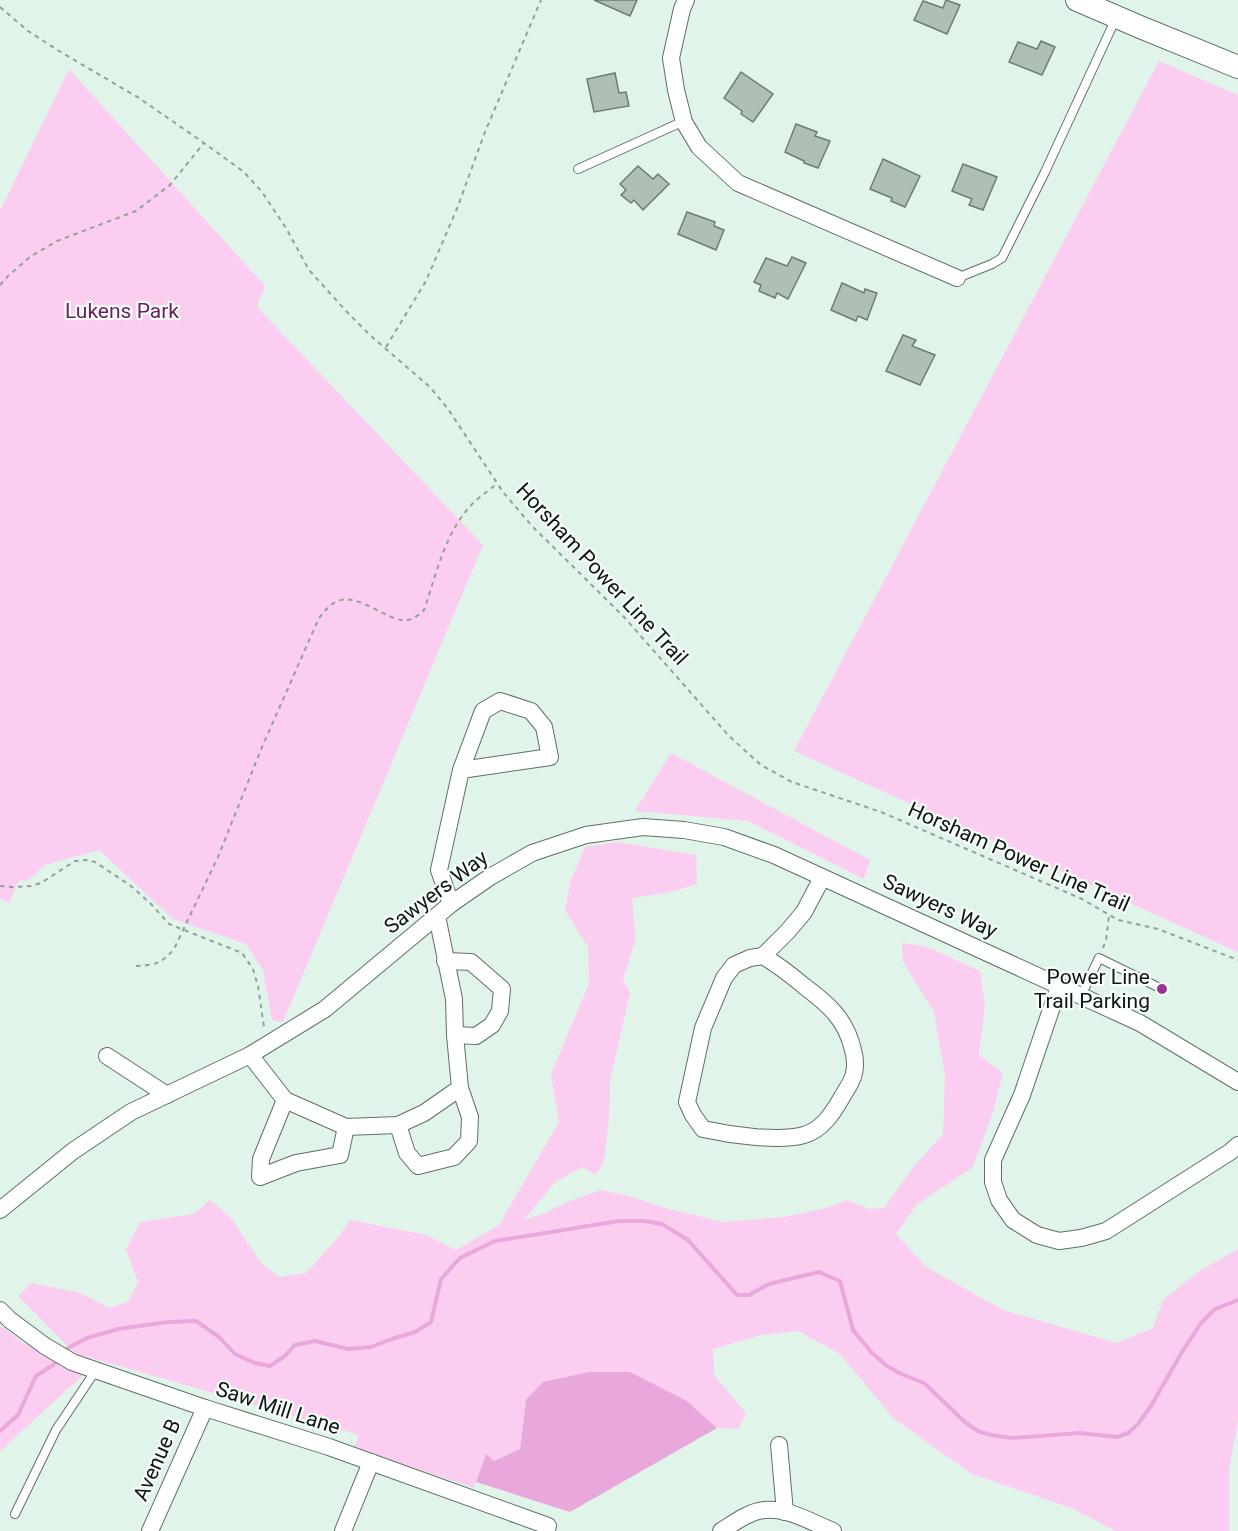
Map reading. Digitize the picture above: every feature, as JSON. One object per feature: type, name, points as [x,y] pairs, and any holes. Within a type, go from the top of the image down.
[{"type":"street","points":[[686,0],[671,58],[675,90],[684,121],[699,147],[738,183],[957,278]]},
{"type":"street","points":[[1077,0],[1238,67]]},
{"type":"street","points":[[451,904],[439,870],[461,770],[483,711],[500,701],[531,711],[544,727],[550,757],[461,770]]},
{"type":"street","name":"Sawyers Way","points":[[0,1210],[73,1151],[131,1112],[250,1055],[325,1009],[451,904],[490,877],[532,853],[586,835],[643,827],[684,830],[724,837],[774,855],[1140,1023],[1238,1082]]},
{"type":"street","points":[[763,956],[828,1005],[844,1024],[851,1039],[855,1058],[854,1074],[832,1113],[821,1126],[807,1134],[789,1138],[703,1130],[687,1102],[703,1028],[723,978],[734,965],[750,958],[763,956],[788,931],[804,912],[822,878]]},
{"type":"street","points":[[398,1125],[407,1153],[418,1166],[454,1157],[469,1141],[470,1117],[460,1088],[454,999],[437,916]]},
{"type":"street","points":[[446,961],[471,962],[502,989],[500,1011],[492,1025],[476,1036],[455,1035]]},
{"type":"street","points":[[1059,986],[1022,1095],[993,1160],[993,1182],[999,1200],[1013,1220],[1037,1235],[1059,1241],[1106,1231],[1238,1145]]},
{"type":"street","points":[[250,1055],[285,1100],[346,1127],[398,1125],[424,1113],[460,1088]]},
{"type":"street","points":[[107,1056],[167,1095]]},
{"type":"street","points":[[285,1100],[261,1159],[260,1177],[296,1163],[340,1155],[346,1127]]},
{"type":"street","name":"Saw Mill Lane","points":[[0,1310],[45,1346],[72,1362],[371,1462],[548,1526],[546,1531]]},
{"type":"street","name":"Avenue B","points":[[150,1531],[205,1408]]},
{"type":"street","points":[[780,1445],[785,1512]]},
{"type":"street","points":[[343,1531],[371,1462]]},
{"type":"street","points":[[721,1531],[752,1514],[766,1510],[785,1512],[833,1531]]},
{"type":"lane","points":[[957,278],[1002,258],[1045,172],[1116,17]]},
{"type":"lane","points":[[578,169],[684,121]]},
{"type":"lane","points":[[1081,996],[1099,958],[1162,989]]},
{"type":"lane","points":[[15,1514],[56,1431],[96,1370]]},
{"type":"path","points":[[386,348],[426,281],[458,206],[485,132],[541,0]]},
{"type":"path","name":"Horsham Power Line Trail","points":[[0,8],[28,31],[139,98],[244,172],[262,192],[286,228],[309,270],[347,312],[431,388],[498,483],[532,526],[624,617],[729,736],[761,765],[792,782],[881,812],[1082,899],[1118,920],[1158,929],[1238,960]]},
{"type":"path","points":[[0,285],[31,256],[57,241],[136,211],[170,185],[204,143]]},
{"type":"path","points":[[136,966],[155,965],[165,959],[174,949],[218,857],[262,747],[319,618],[329,606],[343,599],[362,603],[400,620],[407,621],[416,617],[424,610],[450,536],[462,515],[474,501],[498,483]]},
{"type":"path","points":[[0,886],[31,886],[41,883],[75,861],[86,860],[104,867],[131,886],[152,905],[166,922],[242,953],[253,969],[258,986],[267,1044]]},
{"type":"path","points":[[1099,958],[1106,940],[1109,916]]},
{"type":"green space","points":[[1159,61],[1238,95],[1238,952],[794,751]]},
{"type":"green space","name":"Lukens Park","points":[[69,69],[265,286],[257,307],[483,545],[283,1022],[272,1020],[263,970],[246,944],[173,919],[99,850],[45,865],[27,881],[19,880],[9,903],[0,899],[0,211]]},
{"type":"green space","points":[[671,753],[870,860],[864,879],[748,821],[635,811]]},
{"type":"green space","points":[[618,842],[696,855],[697,884],[667,893],[632,898],[636,939],[623,979],[630,993],[610,1081],[609,1119],[604,1162],[595,1175],[583,1167],[555,1182],[524,1220],[601,1190],[723,1222],[785,1217],[830,1207],[847,1200],[869,1209],[884,1208],[916,1164],[943,1134],[945,1075],[934,1012],[903,962],[902,943],[925,946],[980,971],[985,1005],[979,1055],[1003,1073],[993,1112],[973,1167],[916,1205],[896,1234],[926,1267],[1003,1310],[1116,1343],[1153,1328],[1163,1300],[1201,1270],[1238,1249],[1238,1420],[1229,1469],[1229,1531],[1116,1531],[1071,1508],[972,1474],[893,1418],[840,1354],[798,1331],[761,1335],[713,1349],[714,1375],[746,1413],[738,1429],[717,1428],[687,1401],[630,1372],[526,1400],[520,1449],[494,1461],[486,1454],[474,1488],[354,1448],[359,1435],[74,1353],[18,1296],[32,1283],[80,1293],[110,1308],[128,1302],[138,1282],[126,1249],[140,1222],[194,1214],[210,1200],[231,1218],[261,1263],[279,1277],[306,1273],[336,1240],[350,1220],[426,1235],[456,1250],[499,1225],[559,1122],[551,1074],[589,984],[588,947],[565,910],[571,880],[585,847]]},
{"type":"green space","points":[[0,1325],[23,1343],[85,1373],[0,1451]]},
{"type":"shaded area","points":[[590,1372],[630,1372],[687,1401],[717,1428],[570,1512],[476,1482],[486,1454],[494,1461],[520,1449],[526,1400],[543,1382]]},
{"type":"building","points":[[594,0],[637,0],[630,16]]},
{"type":"building","points":[[946,0],[960,5],[947,34],[914,20],[923,1],[943,8]]},
{"type":"building","points":[[1041,41],[1055,47],[1042,75],[1009,62],[1018,42],[1037,49]]},
{"type":"building","points":[[741,72],[773,94],[753,122],[724,98]]},
{"type":"building","points":[[615,73],[619,93],[626,92],[629,106],[594,112],[587,79]]},
{"type":"building","points":[[796,124],[817,132],[815,136],[830,141],[818,168],[785,152]]},
{"type":"building","points":[[883,159],[920,176],[905,207],[891,201],[892,198],[870,189]]},
{"type":"building","points":[[963,164],[997,177],[983,210],[969,205],[972,199],[952,191]]},
{"type":"building","points":[[638,166],[653,179],[658,174],[669,184],[643,210],[634,200],[631,203],[621,195],[626,190],[620,184]]},
{"type":"building","points":[[687,212],[715,222],[714,226],[724,230],[716,250],[678,234]]},
{"type":"building","points":[[792,257],[806,263],[788,299],[777,293],[775,298],[759,291],[761,285],[754,282],[766,258],[787,266]]},
{"type":"building","points":[[842,283],[864,293],[865,289],[877,293],[867,320],[858,316],[856,321],[831,310]]},
{"type":"building","points":[[903,335],[916,340],[912,346],[935,355],[920,385],[886,371]]},
{"type":"waterway","points":[[65,1352],[87,1338],[118,1329],[168,1322],[196,1321],[219,1337],[235,1354],[255,1363],[270,1366],[285,1356],[295,1345],[315,1341],[348,1349],[371,1347],[415,1332],[431,1322],[441,1279],[460,1258],[495,1241],[619,1221],[644,1221],[662,1224],[688,1240],[737,1295],[749,1295],[769,1284],[819,1272],[840,1281],[853,1330],[871,1352],[887,1366],[924,1383],[966,1423],[978,1431],[1011,1438],[1080,1433],[1117,1437],[1128,1433],[1138,1424],[1201,1323],[1215,1309],[1238,1300]]},
{"type":"waterway","points":[[0,1431],[18,1415],[36,1376],[58,1360]]},
{"type":"place","name":"Power Line Trail Parking","points":[[1162,989]]}]
